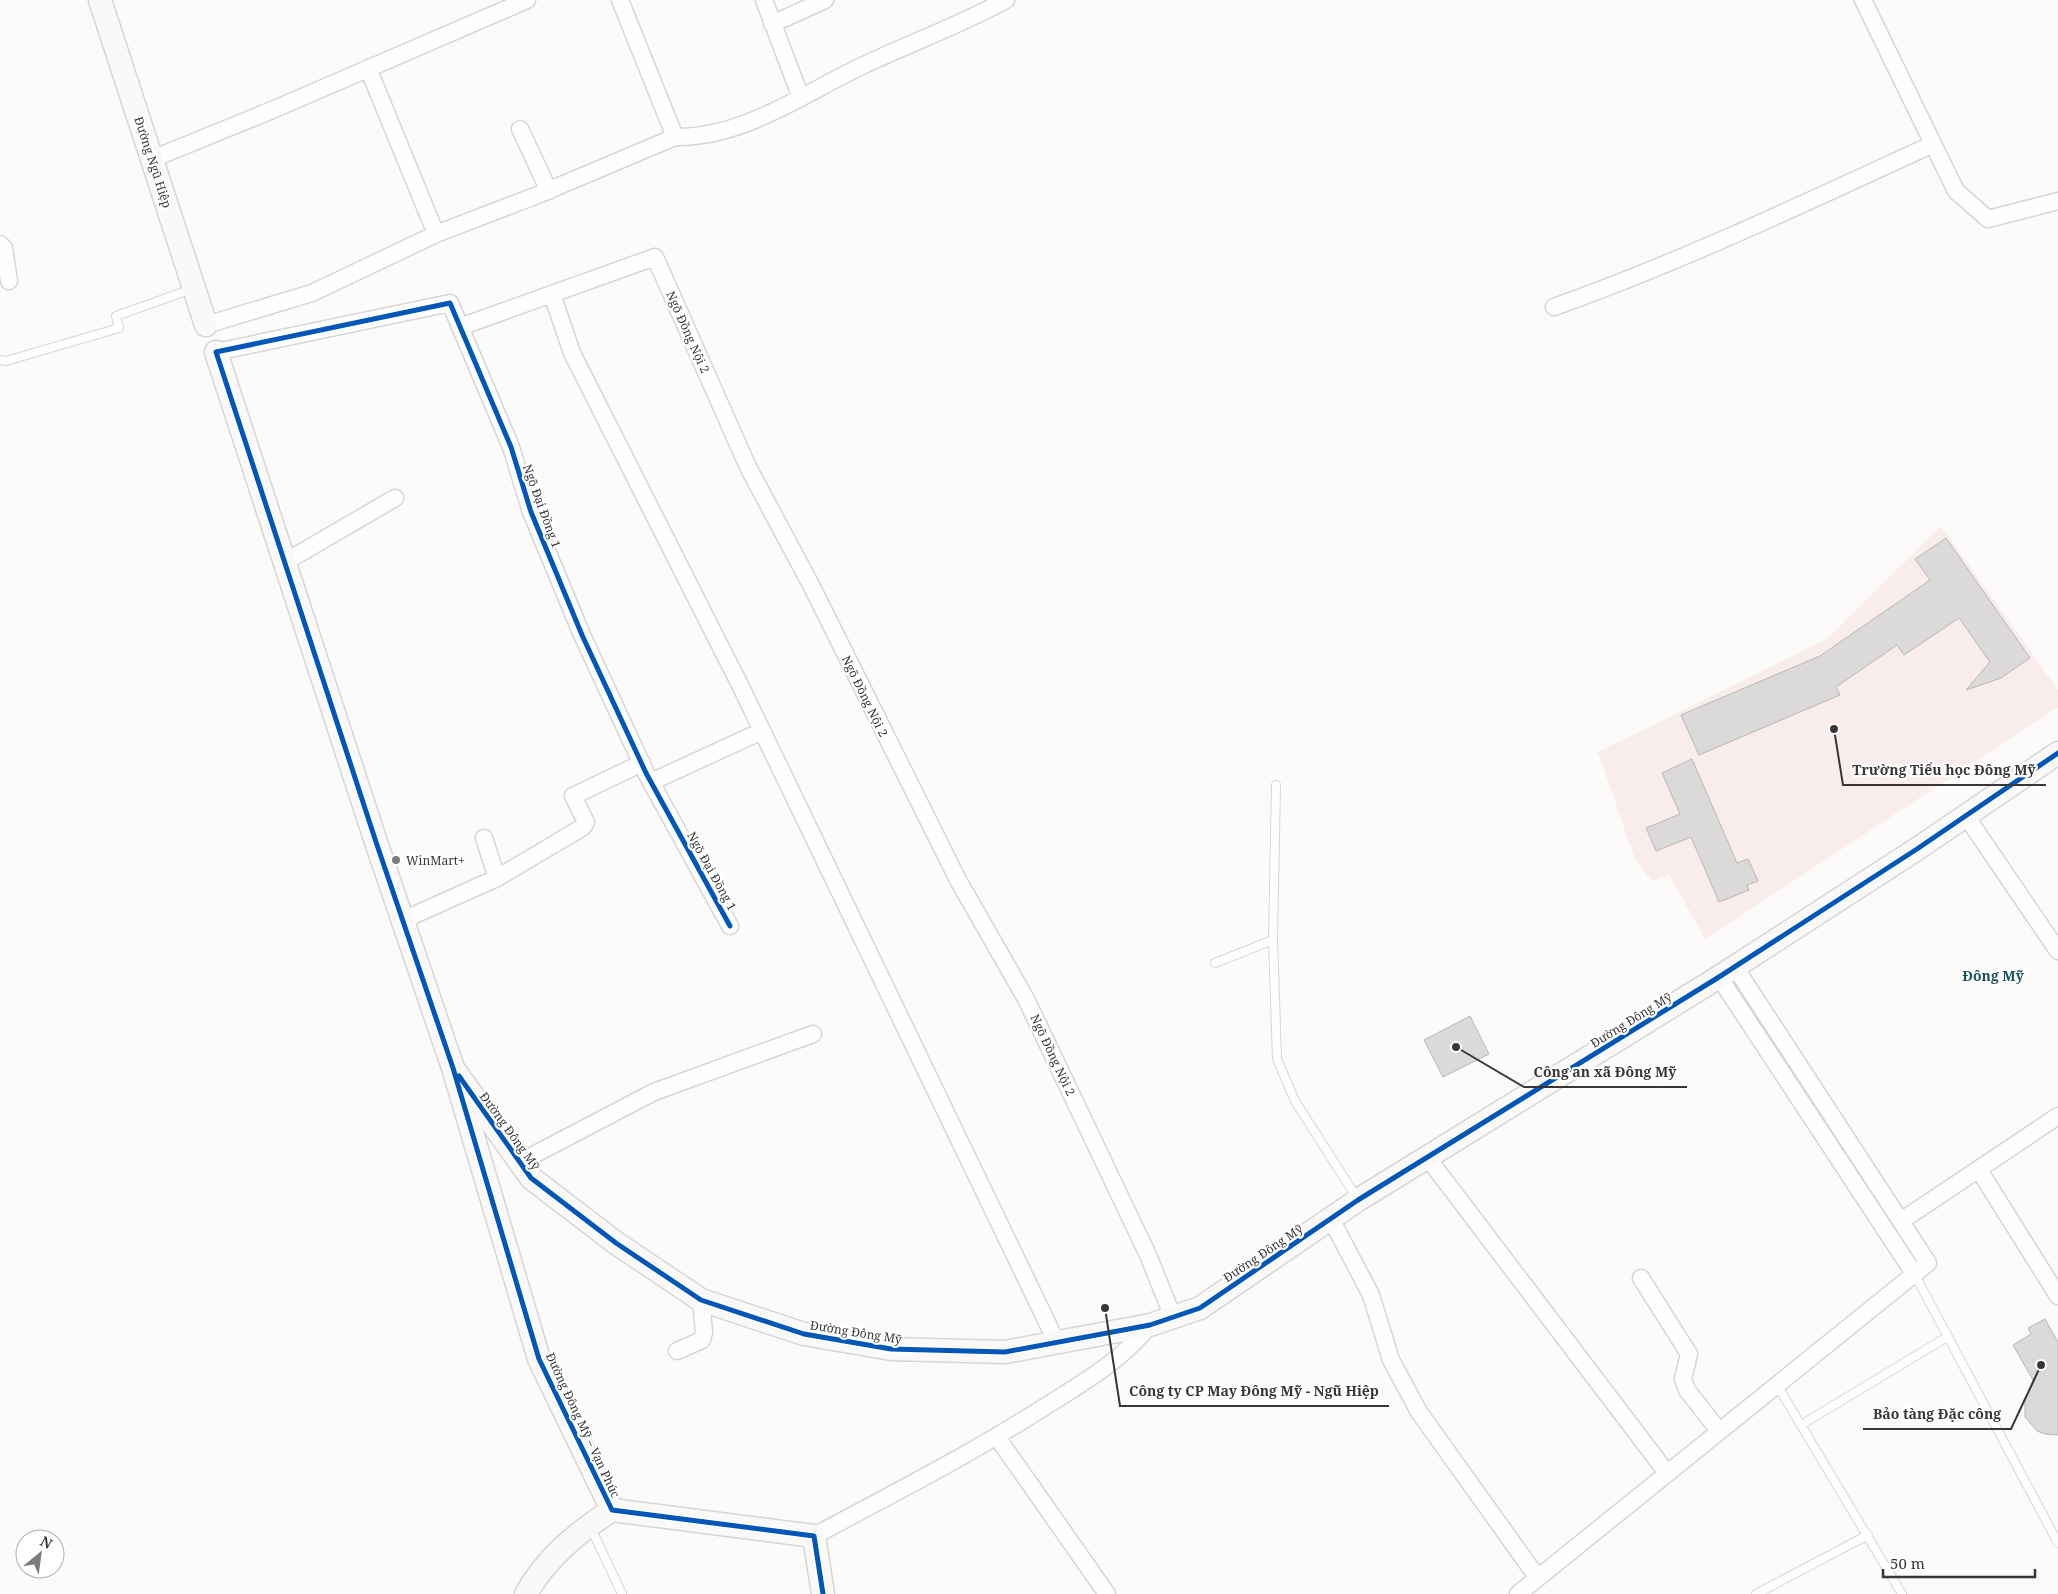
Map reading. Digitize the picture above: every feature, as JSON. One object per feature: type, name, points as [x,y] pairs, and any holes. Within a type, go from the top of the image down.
[{"type":"street","name":"Đường Ngũ Hiệp","points":[[100,0],[206,325]]},
{"type":"street","points":[[152,159],[527,0]]},
{"type":"street","points":[[620,0],[675,138]]},
{"type":"street","points":[[764,0],[801,98]]},
{"type":"street","points":[[772,24],[825,0]]},
{"type":"street","points":[[206,325],[312,293],[436,234],[549,191],[675,138],[696,138],[718,134],[801,98],[863,66],[977,16],[1006,0]]},
{"type":"street","points":[[1863,0],[1931,145],[1956,191],[1988,219],[2058,201]]},
{"type":"street","points":[[368,68],[436,234]]},
{"type":"street","points":[[520,128],[549,191]]},
{"type":"street","points":[[1554,307],[1613,286],[1931,145]]},
{"type":"street","points":[[0,244],[4,248],[9,281]]},
{"type":"street","name":"Ngõ Đồng Nội 2","points":[[460,327],[655,257],[748,467],[811,586],[958,880],[1026,999],[1148,1255],[1173,1317]]},
{"type":"street","points":[[552,294],[572,353],[762,731],[1056,1343]]},
{"type":"street","name":"Ngõ Đại Đồng 1","points":[[216,352],[450,303],[510,447],[538,530],[582,635],[651,782],[730,926]]},
{"type":"street","points":[[216,352],[453,1068]]},
{"type":"street","points":[[285,562],[395,498]]},
{"type":"street","points":[[651,782],[762,731]]},
{"type":"street","name":"Đường Đông Mỹ","points":[[453,1068],[532,1178],[616,1243],[701,1300],[804,1334],[891,1349],[1005,1352],[1150,1325],[1200,1308],[1358,1200],[1727,972],[1966,816],[2058,753]]},
{"type":"street","points":[[403,920],[497,878],[583,827],[586,822],[585,817],[573,796],[642,763]]},
{"type":"street","points":[[1966,816],[2058,951]]},
{"type":"street","points":[[484,838],[497,878]]},
{"type":"street","points":[[1518,1594],[1928,1263],[1901,1221],[1727,972]]},
{"type":"street","points":[[1727,972],[1915,1275]]},
{"type":"street","points":[[520,1162],[654,1092],[813,1034]]},
{"type":"street","name":"Đường Đông Mỹ – Vạn Phúc","points":[[453,1068],[539,1359],[612,1510],[814,1536]]},
{"type":"street","points":[[1901,1221],[1980,1170],[2058,1116]]},
{"type":"street","points":[[1427,1157],[1668,1473]]},
{"type":"street","points":[[1980,1170],[2058,1296]]},
{"type":"street","points":[[1331,1219],[1371,1295],[1391,1360],[1414,1404],[1537,1577]]},
{"type":"street","points":[[1641,1278],[1689,1354],[1683,1379],[1687,1390],[1719,1431]]},
{"type":"street","points":[[677,1351],[702,1340],[704,1332],[701,1300]]},
{"type":"street","points":[[823,1594],[814,1536],[997,1437],[1109,1366],[1150,1325]]},
{"type":"street","points":[[997,1437],[1107,1594]]},
{"type":"street","points":[[526,1594],[538,1573],[590,1524],[612,1510]]},
{"type":"lane","points":[[0,360],[6,361],[119,328],[116,316],[194,289]]},
{"type":"lane","points":[[1276,786],[1273,940],[1277,1059],[1295,1101],[1358,1200]]},
{"type":"lane","points":[[1216,963],[1273,940]]},
{"type":"lane","points":[[1915,1275],[1946,1337],[2058,1543]]},
{"type":"lane","points":[[1800,1425],[1946,1337]]},
{"type":"lane","points":[[1777,1385],[1902,1594]]},
{"type":"lane","points":[[590,1524],[622,1594]]},
{"type":"lane","points":[[1756,1594],[1868,1535]]},
{"type":"shaded area","points":[[1941,526],[2058,690],[2058,707],[1705,939],[1669,874],[1652,881],[1635,859],[1598,752],[1827,639]]},
{"type":"building","points":[[1946,538],[2030,658],[2001,678],[1966,690],[1990,662],[1959,618],[1904,655],[1897,645],[1836,687],[1840,695],[1699,755],[1681,715],[1820,656],[1930,580],[1915,559]]},
{"type":"building","points":[[1692,759],[1737,863],[1748,859],[1758,881],[1747,885],[1749,890],[1719,902],[1691,837],[1656,851],[1646,828],[1680,814],[1662,773]]},
{"type":"building","points":[[1470,1016],[1489,1054],[1443,1077],[1424,1040]]},
{"type":"building","points":[[2045,1319],[2058,1342],[2058,1435],[2037,1431],[2025,1417],[2025,1399],[2034,1382],[2013,1345],[2031,1334],[2028,1328]]},
{"type":"cycle path","points":[[730,926],[646,773],[582,635],[531,512],[511,447],[450,303],[216,352],[376,842],[453,1068],[539,1359],[612,1510],[814,1536],[823,1594]]},
{"type":"cycle path","points":[[459,1076],[531,1178],[616,1243],[701,1300],[804,1334],[891,1349],[1005,1352],[1150,1325],[1200,1308],[1358,1200],[1719,977],[1917,849],[2058,753]]},
{"type":"place","name":"Trường Tiểu học Đông Mỹ","points":[[1834,729]]},
{"type":"place","name":"WinMart+","points":[[396,860]]},
{"type":"place","name":"Công an xã Đông Mỹ","points":[[1456,1047]]},
{"type":"place","name":"Công ty CP May Đông Mỹ - Ngũ Hiệp","points":[[1105,1308]]},
{"type":"place","name":"Bảo tàng Đặc công","points":[[2041,1365]]},
{"type":"district","name":"Đông Mỹ","points":[[1993,975]]}]
